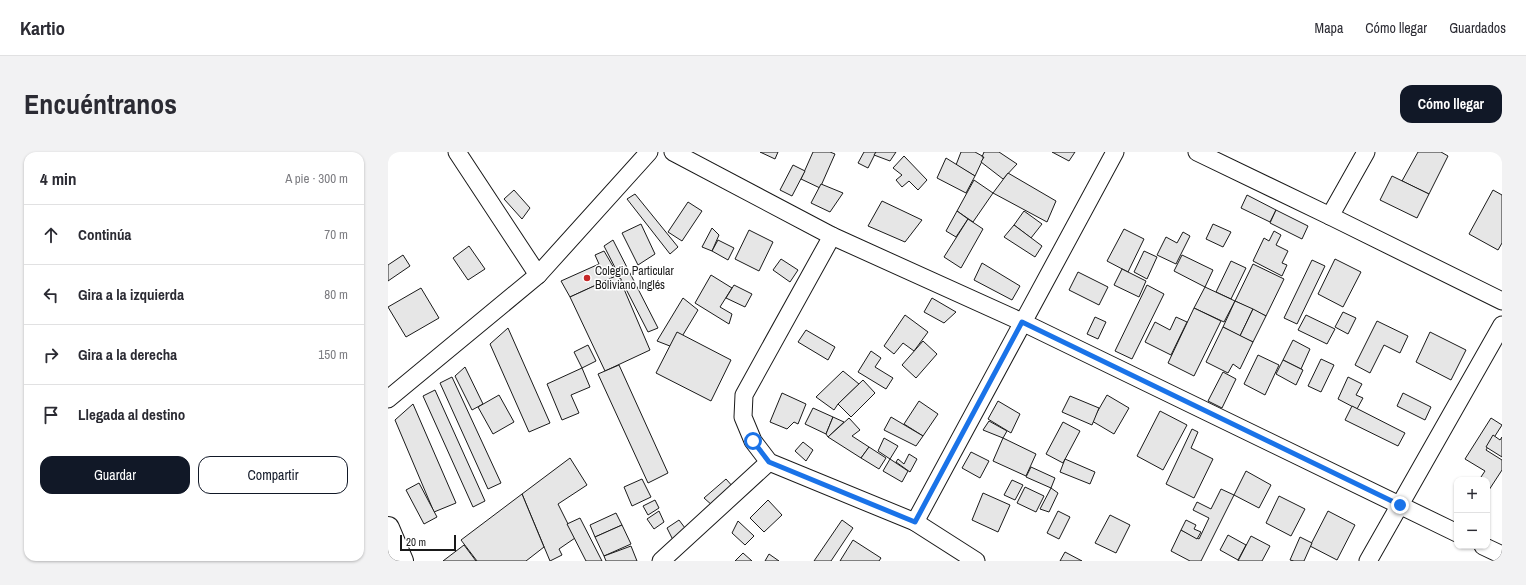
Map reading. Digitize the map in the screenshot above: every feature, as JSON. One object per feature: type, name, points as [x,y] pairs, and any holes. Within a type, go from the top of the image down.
[{"type":"street","points":[[457,152],[538,276]]},
{"type":"street","points":[[388,399],[538,276],[649,152]]},
{"type":"street","points":[[673,152],[832,236],[1022,322],[1454,532]]},
{"type":"street","points":[[915,522],[1115,152]]},
{"type":"street","points":[[1197,152],[1502,301]]},
{"type":"street","points":[[1330,216],[1366,152]]},
{"type":"street","points":[[832,236],[744,395],[743,417],[753,441],[769,462],[915,522],[976,561]]},
{"type":"street","points":[[1368,561],[1502,325]]},
{"type":"street","points":[[661,561],[769,462]]},
{"type":"street","points":[[388,528],[402,561]]},
{"type":"street","points":[[1489,549],[1502,555]]},
{"type":"building","points":[[760,152],[778,152],[775,159]]},
{"type":"building","points":[[813,152],[830,152],[835,154],[820,188],[801,179]]},
{"type":"building","points":[[864,152],[876,152],[868,168],[858,163]]},
{"type":"building","points":[[876,152],[896,152],[890,161],[874,155]]},
{"type":"building","points":[[961,152],[975,152],[984,157],[975,176],[956,165]]},
{"type":"building","points":[[984,152],[999,152],[1017,164],[1003,179],[981,162],[984,157],[982,157]]},
{"type":"building","points":[[1052,152],[1075,152],[1069,161]]},
{"type":"building","points":[[1418,152],[1441,152],[1448,156],[1429,194],[1402,181]]},
{"type":"building","points":[[904,156],[927,180],[918,190],[909,181],[902,187],[896,180],[902,175],[893,168]]},
{"type":"building","points":[[946,158],[975,176],[966,193],[937,178]]},
{"type":"building","points":[[793,165],[805,171],[792,196],[780,190]]},
{"type":"building","points":[[1008,173],[1056,201],[1047,222],[993,193]]},
{"type":"building","points":[[1392,176],[1429,194],[1417,218],[1380,200]]},
{"type":"building","points":[[974,180],[993,193],[973,222],[957,211]]},
{"type":"building","points":[[821,184],[843,193],[830,212],[811,203]]},
{"type":"building","points":[[514,190],[530,208],[522,219],[504,199]]},
{"type":"building","points":[[1493,190],[1502,195],[1502,243],[1498,250],[1469,234]]},
{"type":"building","points":[[635,194],[678,247],[670,254],[627,199]]},
{"type":"building","points":[[1247,195],[1276,210],[1270,222],[1241,208]]},
{"type":"building","points":[[882,201],[922,220],[905,242],[868,226]]},
{"type":"building","points":[[688,202],[702,211],[682,241],[668,232]]},
{"type":"building","points":[[1276,210],[1308,226],[1302,239],[1270,223]]},
{"type":"building","points":[[957,211],[968,219],[956,237],[946,231]]},
{"type":"building","points":[[1024,211],[1042,224],[1031,238],[1014,225]]},
{"type":"building","points":[[968,219],[983,229],[961,268],[944,257]]},
{"type":"building","points":[[641,224],[655,254],[638,265],[622,233]]},
{"type":"building","points":[[1213,224],[1231,232],[1223,247],[1206,239]]},
{"type":"building","points":[[1014,225],[1042,246],[1035,257],[1004,237]]},
{"type":"building","points":[[712,228],[719,235],[712,251],[702,247]]},
{"type":"building","points":[[1124,229],[1144,239],[1128,272],[1107,261]]},
{"type":"building","points":[[749,230],[773,242],[759,271],[735,259]]},
{"type":"building","points":[[1274,231],[1281,235],[1276,245],[1288,251],[1282,263],[1287,265],[1282,276],[1253,261],[1264,238],[1269,241]]},
{"type":"building","points":[[1183,232],[1190,236],[1176,264],[1157,255],[1166,237],[1177,243]]},
{"type":"building","points":[[613,240],[658,328],[648,332],[604,246]]},
{"type":"building","points":[[718,240],[734,248],[728,260],[712,251]]},
{"type":"building","points":[[469,246],[485,269],[468,280],[453,258]]},
{"type":"building","points":[[604,251],[618,275],[570,297],[561,281],[599,264],[595,255]]},
{"type":"building","points":[[1144,251],[1157,257],[1147,279],[1134,272]]},
{"type":"building","points":[[403,255],[410,266],[388,281],[388,265]]},
{"type":"building","points":[[1182,255],[1213,270],[1205,287],[1174,271]]},
{"type":"building","points":[[781,259],[798,270],[790,282],[773,270]]},
{"type":"building","points":[[1335,259],[1361,272],[1343,307],[1318,294]]},
{"type":"building","points":[[1312,260],[1325,266],[1297,324],[1284,318]]},
{"type":"building","points":[[1231,261],[1246,268],[1231,299],[1216,292]]},
{"type":"building","points":[[982,263],[1020,286],[1012,300],[974,280]]},
{"type":"building","points":[[1253,264],[1284,279],[1266,316],[1235,301]]},
{"type":"building","points":[[1122,269],[1146,281],[1139,297],[1114,285]]},
{"type":"building","points":[[1078,272],[1108,287],[1099,305],[1069,290]]},
{"type":"building","points":[[618,275],[650,350],[605,371],[570,297]]},
{"type":"building","points":[[711,275],[732,288],[720,307],[732,314],[729,324],[695,303]]},
{"type":"building","points":[[734,285],[752,294],[745,307],[726,298]]},
{"type":"building","points":[[1147,285],[1164,294],[1132,359],[1115,351]]},
{"type":"building","points":[[1205,287],[1235,301],[1224,322],[1194,308]]},
{"type":"building","points":[[421,288],[439,318],[406,337],[388,307]]},
{"type":"building","points":[[683,298],[698,310],[675,348],[657,341]]},
{"type":"building","points":[[932,298],[956,312],[944,323],[924,312]]},
{"type":"building","points":[[1235,301],[1253,309],[1240,336],[1223,327]]},
{"type":"building","points":[[1194,308],[1221,321],[1194,376],[1168,363]]},
{"type":"building","points":[[1253,309],[1266,316],[1253,342],[1240,336]]},
{"type":"building","points":[[1343,312],[1356,318],[1348,334],[1335,327]]},
{"type":"building","points":[[905,315],[928,332],[914,351],[903,343],[894,354],[884,346]]},
{"type":"building","points":[[1306,315],[1335,329],[1327,344],[1298,330]]},
{"type":"building","points":[[1095,317],[1106,322],[1098,339],[1087,334]]},
{"type":"building","points":[[1176,317],[1187,322],[1171,355],[1145,342],[1155,322],[1170,330]]},
{"type":"building","points":[[1377,321],[1408,336],[1400,353],[1384,345],[1370,373],[1355,365]]},
{"type":"building","points":[[1223,327],[1253,342],[1240,369],[1233,364],[1228,373],[1206,362]]},
{"type":"building","points":[[508,328],[550,423],[529,432],[490,344]]},
{"type":"building","points":[[806,330],[835,347],[828,360],[798,342]]},
{"type":"building","points":[[677,332],[731,360],[711,401],[656,373]]},
{"type":"building","points":[[1430,332],[1466,350],[1451,380],[1416,362]]},
{"type":"building","points":[[1293,340],[1310,349],[1301,369],[1283,360]]},
{"type":"building","points":[[923,341],[937,354],[916,378],[902,365]]},
{"type":"building","points":[[588,345],[596,361],[582,368],[574,352]]},
{"type":"building","points":[[871,351],[881,358],[875,367],[893,378],[886,389],[858,372]]},
{"type":"building","points":[[1258,355],[1279,365],[1265,395],[1244,384]]},
{"type":"building","points":[[1321,359],[1334,365],[1321,392],[1308,386]]},
{"type":"building","points":[[1283,360],[1303,370],[1296,385],[1276,374]]},
{"type":"building","points":[[619,365],[668,473],[648,483],[598,374]]},
{"type":"building","points":[[465,367],[483,404],[472,410],[455,376]]},
{"type":"building","points":[[582,368],[590,387],[571,395],[579,413],[562,420],[547,384]]},
{"type":"building","points":[[843,371],[859,384],[838,404],[834,410],[816,397]]},
{"type":"building","points":[[1223,372],[1236,379],[1222,408],[1208,401]]},
{"type":"building","points":[[452,377],[501,483],[488,489],[440,383]]},
{"type":"building","points":[[1348,377],[1362,384],[1356,395],[1363,398],[1357,409],[1338,399]]},
{"type":"building","points":[[863,380],[875,393],[851,417],[838,404]]},
{"type":"building","points":[[435,390],[485,501],[473,507],[423,396]]},
{"type":"building","points":[[782,393],[806,404],[798,424],[794,422],[787,429],[770,422]]},
{"type":"building","points":[[1403,393],[1431,407],[1425,420],[1397,406]]},
{"type":"building","points":[[499,395],[514,422],[493,434],[478,407]]},
{"type":"building","points":[[1107,395],[1129,408],[1114,434],[1092,421]]},
{"type":"building","points":[[1070,396],[1099,408],[1092,425],[1062,412]]},
{"type":"building","points":[[919,401],[938,414],[923,436],[904,424]]},
{"type":"building","points":[[998,401],[1020,414],[1011,433],[988,419]]},
{"type":"building","points":[[413,404],[456,503],[434,512],[395,420]]},
{"type":"building","points":[[1352,406],[1405,433],[1398,446],[1345,420]]},
{"type":"building","points":[[813,408],[833,417],[826,434],[805,424]]},
{"type":"building","points":[[1160,411],[1187,425],[1163,470],[1137,456]]},
{"type":"building","points":[[833,417],[844,422],[828,437],[826,434]]},
{"type":"building","points":[[891,417],[923,436],[916,446],[884,430]]},
{"type":"building","points":[[849,418],[860,430],[852,436],[869,447],[861,458],[828,437]]},
{"type":"building","points":[[1491,418],[1502,425],[1486,450],[1502,460],[1502,470],[1490,488],[1490,477],[1481,477],[1485,471],[1465,459]]},
{"type":"building","points":[[989,421],[1007,431],[1003,438],[983,430]]},
{"type":"building","points":[[1063,422],[1080,431],[1063,463],[1046,454]]},
{"type":"building","points":[[1192,429],[1198,432],[1191,448],[1213,459],[1194,498],[1166,484]]},
{"type":"building","points":[[1493,435],[1500,440],[1502,437],[1502,457],[1486,447]]},
{"type":"building","points":[[884,438],[898,446],[890,459],[878,451]]},
{"type":"building","points":[[1003,438],[1036,454],[1026,476],[993,461]]},
{"type":"building","points":[[803,442],[813,450],[806,461],[795,451]]},
{"type":"building","points":[[869,447],[886,458],[879,469],[861,458]]},
{"type":"building","points":[[971,452],[989,461],[980,478],[962,468]]},
{"type":"building","points":[[909,454],[917,459],[910,472],[896,462],[898,459],[904,464]]},
{"type":"building","points":[[570,458],[587,485],[558,504],[575,538],[559,549],[562,555],[550,561],[522,494]]},
{"type":"building","points":[[890,459],[908,471],[902,482],[883,471]]},
{"type":"building","points":[[1065,459],[1095,472],[1090,484],[1060,472]]},
{"type":"building","points":[[1031,467],[1055,478],[1051,488],[1026,477]]},
{"type":"building","points":[[1246,471],[1271,485],[1259,508],[1234,495]]},
{"type":"building","points":[[642,479],[651,497],[632,506],[624,487]]},
{"type":"building","points":[[726,479],[734,488],[713,506],[704,498]]},
{"type":"building","points":[[1012,480],[1023,485],[1015,500],[1004,495]]},
{"type":"building","points":[[419,483],[437,517],[424,524],[406,490]]},
{"type":"building","points":[[1025,487],[1044,496],[1036,512],[1017,503]]},
{"type":"building","points":[[1051,488],[1058,493],[1049,512],[1040,509]]},
{"type":"building","points":[[1221,489],[1234,495],[1201,561],[1190,561],[1171,551],[1181,530],[1199,539],[1209,518],[1193,510],[1197,502],[1211,509]]},
{"type":"building","points":[[983,493],[1010,505],[998,532],[972,520]]},
{"type":"building","points":[[522,494],[544,547],[526,561],[477,561],[461,540]]},
{"type":"building","points":[[1279,496],[1305,509],[1291,536],[1266,523]]},
{"type":"building","points":[[655,500],[659,508],[648,515],[643,506]]},
{"type":"building","points":[[768,500],[782,515],[764,532],[750,518]]},
{"type":"building","points":[[659,511],[664,522],[654,529],[647,519]]},
{"type":"building","points":[[1058,511],[1070,517],[1059,539],[1047,533]]},
{"type":"building","points":[[1328,511],[1355,525],[1337,560],[1310,546]]},
{"type":"building","points":[[616,513],[622,525],[595,537],[590,525]]},
{"type":"building","points":[[1110,515],[1130,525],[1116,553],[1095,543]]},
{"type":"building","points":[[580,518],[602,561],[586,561],[567,524]]},
{"type":"building","points":[[679,520],[685,528],[673,540],[667,528]]},
{"type":"building","points":[[842,520],[853,528],[831,561],[814,561]]},
{"type":"building","points":[[1186,520],[1196,525],[1194,529],[1201,532],[1197,539],[1181,530]]},
{"type":"building","points":[[738,521],[754,536],[745,545],[732,533]]},
{"type":"building","points":[[622,525],[631,544],[604,556],[595,537]]},
{"type":"building","points":[[1228,535],[1246,545],[1238,560],[1220,550]]},
{"type":"building","points":[[1251,536],[1270,546],[1262,561],[1238,561]]},
{"type":"building","points":[[1300,537],[1312,543],[1304,561],[1290,560]]},
{"type":"building","points":[[853,540],[881,558],[879,561],[840,561]]},
{"type":"building","points":[[464,545],[476,561],[443,561]]},
{"type":"building","points":[[631,546],[637,561],[606,561],[604,556]]},
{"type":"building","points":[[1065,552],[1082,561],[1060,561]]},
{"type":"building","points":[[743,553],[752,561],[735,561]]},
{"type":"building","points":[[769,554],[779,561],[765,561]]},
{"type":"place","name":"Colegio Particular Boliviano Inglés","points":[[587,278]]},
{"type":"route","points":[[753,441],[769,462],[915,522],[1022,322],[1400,505]]}]
